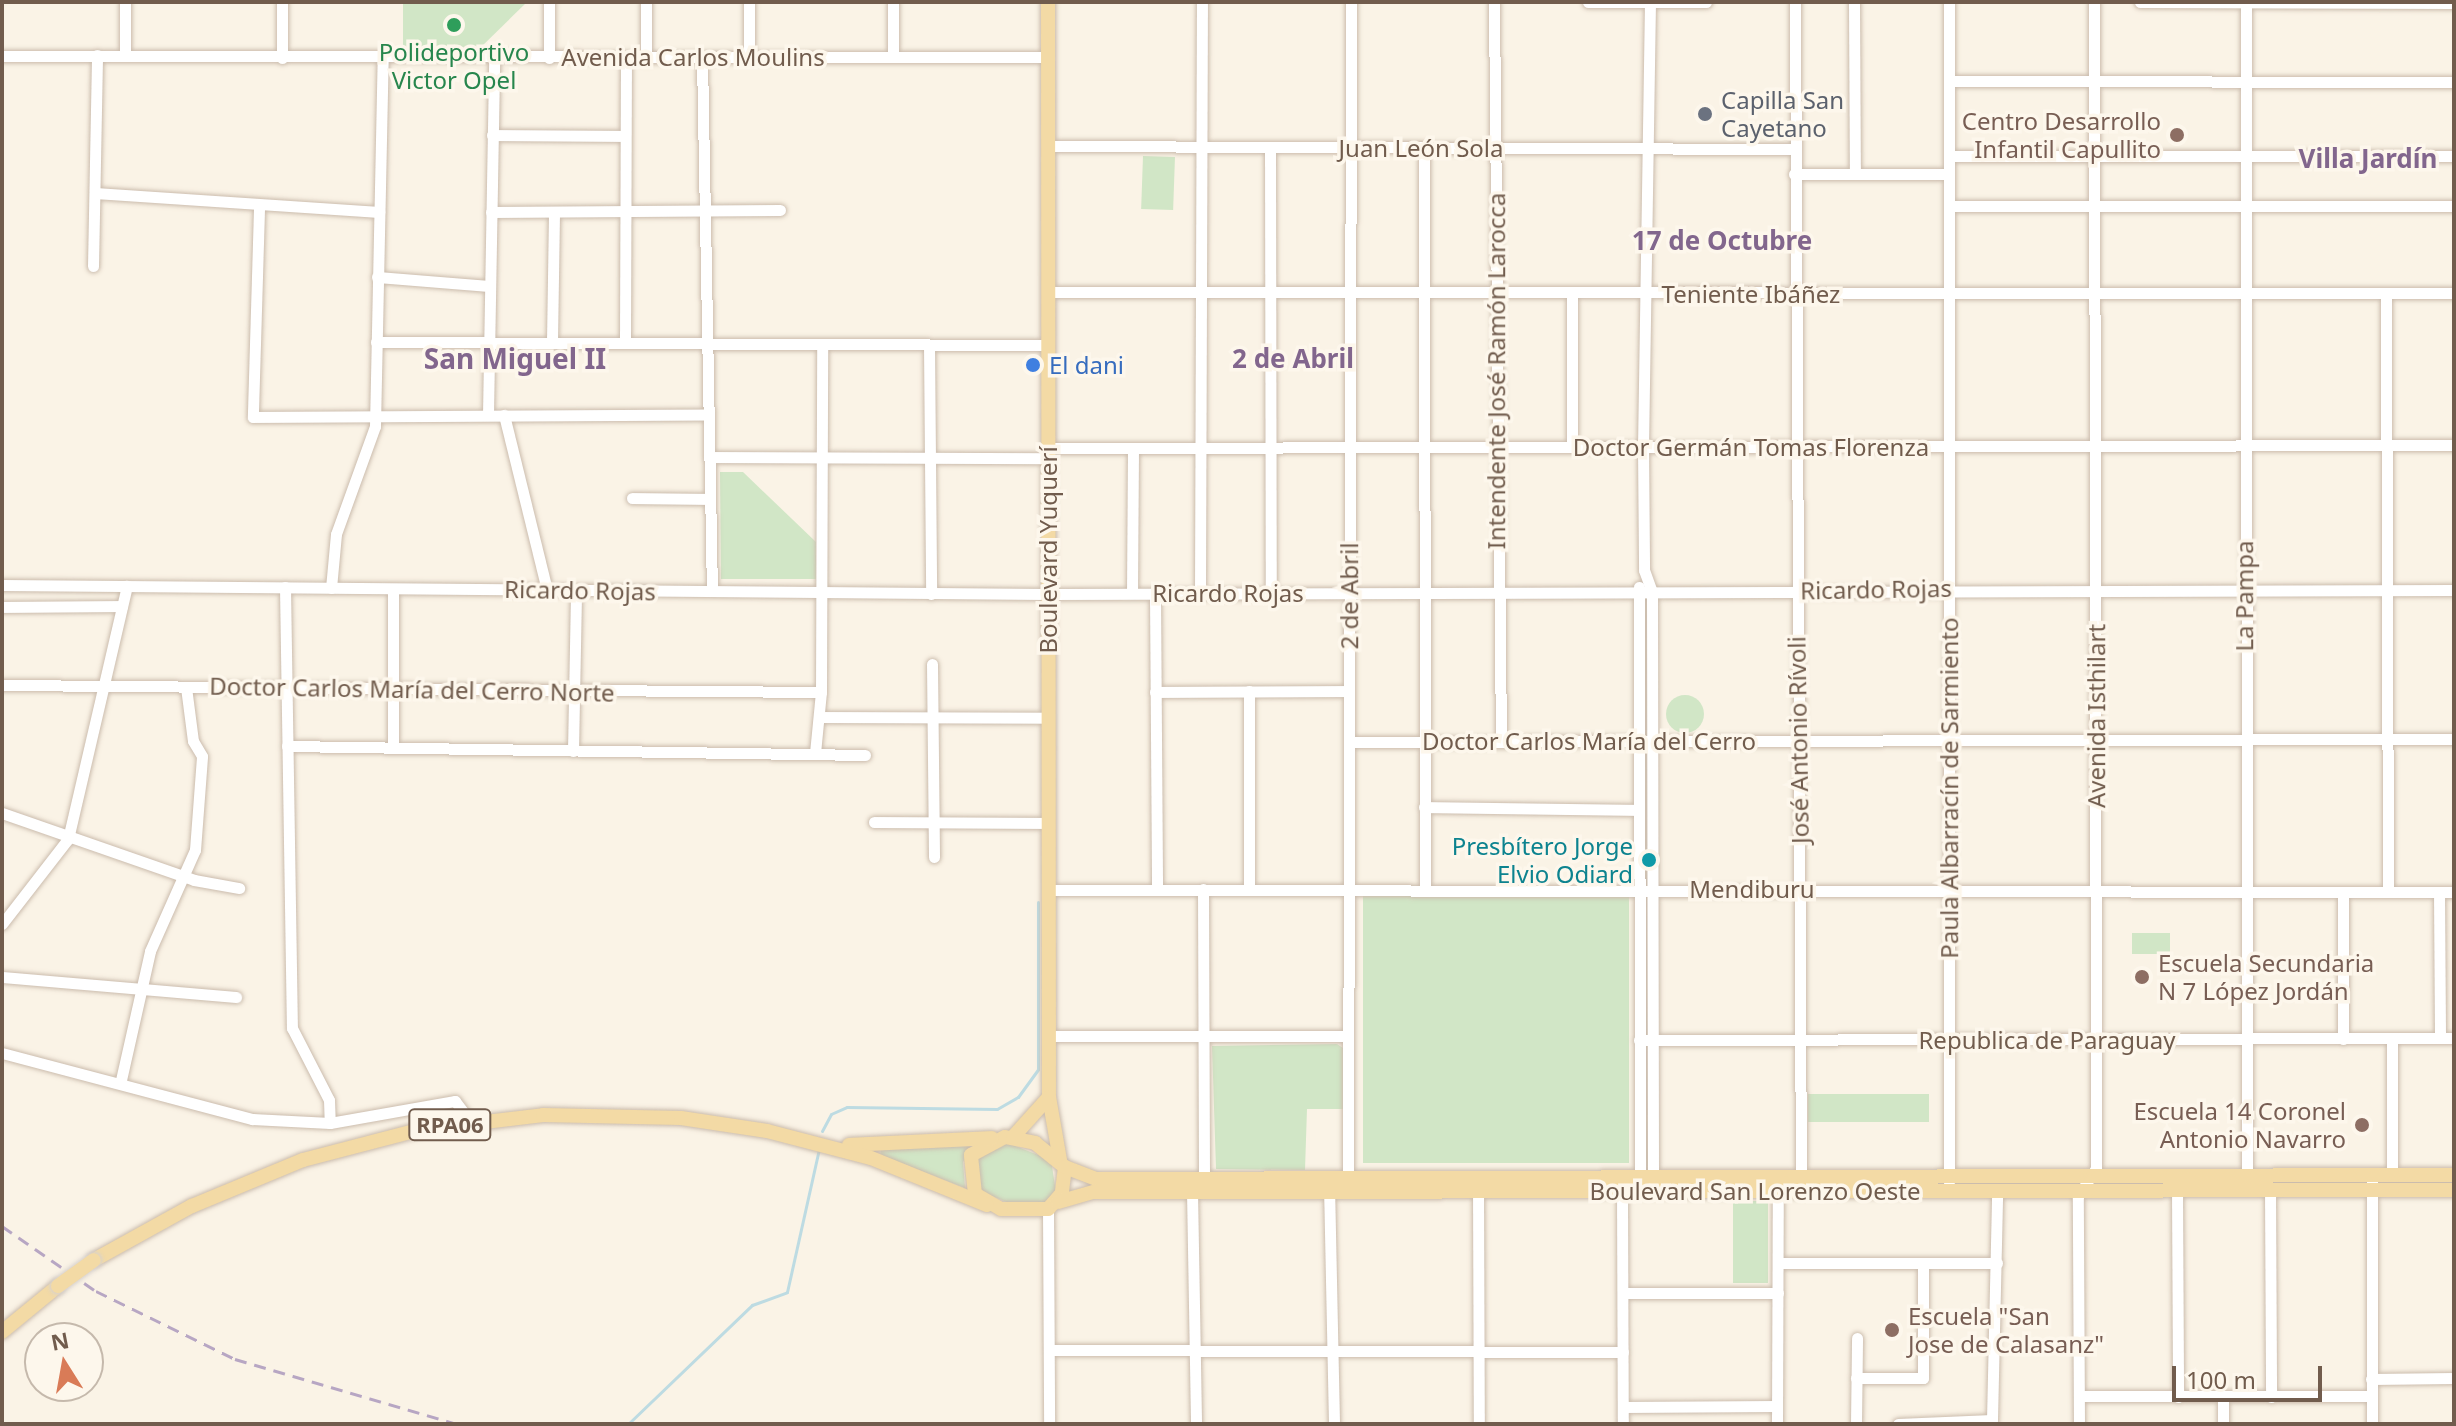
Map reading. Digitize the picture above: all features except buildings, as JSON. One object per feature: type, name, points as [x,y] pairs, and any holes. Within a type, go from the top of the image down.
[{"type":"main road","name":"Boulevard Yuquerí","points":[[1048,2],[1049,1097],[1062,1164]]},
{"type":"main road","points":[[1013,1137],[1049,1097]]},
{"type":"main road","name":"RPA06","points":[[2,1332],[94,1260],[192,1206],[289,1165],[471,1122],[543,1115],[681,1118],[830,1145],[987,1205],[1053,1205]]},
{"type":"main road","name":"RPA06","points":[[830,1145],[1013,1137],[1062,1164]]},
{"type":"main road","points":[[987,1205],[967,1167],[992,1138]]},
{"type":"main road","points":[[1053,1205],[1062,1164]]},
{"type":"main road","name":"Boulevard San Lorenzo Oeste","points":[[1062,1164],[1097,1179],[1329,1184],[1949,1183],[2093,1175],[2247,1175],[2454,1190]]},
{"type":"main road","name":"Boulevard San Lorenzo Oeste","points":[[1949,1183],[1997,1191],[2270,1190],[2372,1182],[2392,1174],[2454,1175]]},
{"type":"main road","name":"Boulevard San Lorenzo Oeste","points":[[1478,1184],[1622,1191],[1647,1183]]},
{"type":"main road","name":"Boulevard San Lorenzo Oeste","points":[[1053,1205],[1094,1192],[1329,1184]]},
{"type":"street","points":[[125,2],[125,56]]},
{"type":"street","points":[[282,2],[282,58]]},
{"type":"street","points":[[549,2],[549,58]]},
{"type":"street","points":[[646,2],[646,59]]},
{"type":"street","points":[[749,2],[749,55]]},
{"type":"street","points":[[893,2],[893,56]]},
{"type":"street","points":[[1200,593],[1202,2]]},
{"type":"street","name":"2 de Abril","points":[[1348,1184],[1351,2]]},
{"type":"street","name":"Intendente José Ramón Larocca","points":[[1494,2],[1497,592],[1501,740]]},
{"type":"street","points":[[1588,2],[1706,2]]},
{"type":"street","points":[[1647,1183],[1639,1040],[1637,888],[1638,592],[1644,570],[1650,2]]},
{"type":"street","name":"José Antonio Rívoli","points":[[1795,2],[1794,293],[1801,1183]]},
{"type":"street","points":[[1854,2],[1855,173]]},
{"type":"street","name":"Paula Albarracín de Sarmiento","points":[[1949,2],[1949,1183]]},
{"type":"street","name":"Avenida Isthilart","points":[[2093,1175],[2096,589],[2094,2]]},
{"type":"street","points":[[2140,2],[2454,3]]},
{"type":"street","name":"La Pampa","points":[[2246,2],[2242,294],[2247,1190]]},
{"type":"street","points":[[93,266],[97,55]]},
{"type":"street","name":"Avenida Carlos Moulins","points":[[2,56],[626,60],[749,55],[1048,57]]},
{"type":"street","points":[[488,414],[494,58]]},
{"type":"street","points":[[702,58],[712,591]]},
{"type":"street","points":[[331,588],[336,534],[375,418],[383,59]]},
{"type":"street","points":[[625,342],[626,60]]},
{"type":"street","points":[[1949,81],[2454,82]]},
{"type":"street","points":[[492,135],[625,136]]},
{"type":"street","name":"Juan León Sola","points":[[1048,146],[1794,149]]},
{"type":"street","points":[[1270,147],[1271,592]]},
{"type":"street","points":[[1424,148],[1425,889]]},
{"type":"street","points":[[1949,156],[2454,156]]},
{"type":"street","points":[[1794,174],[1949,174]]},
{"type":"street","points":[[95,193],[259,209],[379,212]]},
{"type":"street","points":[[1949,206],[2454,206]]},
{"type":"street","points":[[259,209],[253,417],[707,415]]},
{"type":"street","points":[[491,212],[704,213],[780,210]]},
{"type":"street","points":[[552,341],[554,212]]},
{"type":"street","points":[[377,277],[490,286]]},
{"type":"street","name":"Teniente Ibáñez","points":[[1048,292],[2454,293]]},
{"type":"street","points":[[1572,292],[1572,447]]},
{"type":"street","points":[[2386,294],[2388,892]]},
{"type":"street","points":[[376,342],[1048,345]]},
{"type":"street","points":[[815,753],[821,692],[823,592],[822,344]]},
{"type":"street","points":[[929,345],[931,594]]},
{"type":"street","points":[[504,415],[547,590]]},
{"type":"street","name":"Doctor Germán Tomas Florenza","points":[[709,457],[930,458],[1201,447],[2454,445]]},
{"type":"street","points":[[1132,593],[1133,448]]},
{"type":"street","points":[[632,498],[709,499]]},
{"type":"street","points":[[1644,570],[1652,592],[1653,1040],[1647,1183]]},
{"type":"street","name":"Ricardo Rojas","points":[[2,585],[931,594],[1949,588],[2454,590]]},
{"type":"street","points":[[2,924],[69,834],[127,586]]},
{"type":"street","points":[[285,587],[292,1028],[329,1100],[330,1123]]},
{"type":"street","points":[[393,589],[393,748]]},
{"type":"street","points":[[573,751],[576,590]]},
{"type":"street","points":[[1155,593],[1157,889]]},
{"type":"street","points":[[2,607],[122,606]]},
{"type":"street","points":[[932,664],[934,857]]},
{"type":"street","name":"Doctor Carlos María del Cerro Norte","points":[[2,685],[821,692]]},
{"type":"street","points":[[121,1080],[144,991],[150,951],[195,850],[202,756],[193,741],[186,687]]},
{"type":"street","points":[[1249,691],[1249,888]]},
{"type":"street","points":[[1155,692],[1349,691]]},
{"type":"street","points":[[819,717],[1049,718]]},
{"type":"street","name":"Doctor Carlos María del Cerro","points":[[1349,742],[2454,739]]},
{"type":"street","points":[[287,746],[865,755]]},
{"type":"street","points":[[1424,807],[1638,810]]},
{"type":"street","points":[[2,813],[183,875],[239,888]]},
{"type":"street","points":[[874,822],[1048,823]]},
{"type":"street","name":"Mendiburu","points":[[1049,890],[1652,888],[2454,892]]},
{"type":"street","points":[[1203,889],[1204,1179]]},
{"type":"street","points":[[2343,892],[2343,1039]]},
{"type":"street","points":[[2439,892],[2440,1038]]},
{"type":"street","points":[[2,977],[236,997]]},
{"type":"street","points":[[1049,1036],[1348,1036]]},
{"type":"street","name":"Republica de Paraguay","points":[[1639,1040],[2454,1038]]},
{"type":"street","points":[[2392,1039],[2392,1174]]},
{"type":"street","points":[[2,1053],[121,1080],[252,1119],[330,1123],[455,1101],[471,1122]]},
{"type":"street","points":[[2079,1424],[2082,1190],[2093,1175]]},
{"type":"street","points":[[2372,1182],[2372,1424]]},
{"type":"street","points":[[1777,1424],[1778,1183]]},
{"type":"street","points":[[1329,1184],[1330,1351],[1334,1424]]},
{"type":"street","points":[[1478,1184],[1479,1424]]},
{"type":"street","points":[[2177,1190],[2178,1397]]},
{"type":"street","points":[[2270,1190],[2271,1397]]},
{"type":"street","points":[[1192,1191],[1196,1424]]},
{"type":"street","points":[[1622,1191],[1623,1424]]},
{"type":"street","points":[[1898,1424],[1986,1424],[1993,1418],[1997,1191]]},
{"type":"street","points":[[1049,1424],[1053,1205]]},
{"type":"street","points":[[1778,1263],[1997,1263]]},
{"type":"street","points":[[1856,1378],[1923,1378],[1923,1264]]},
{"type":"street","points":[[1623,1293],[1778,1293]]},
{"type":"street","points":[[1856,1424],[1857,1338]]},
{"type":"street","points":[[1049,1350],[1623,1352]]},
{"type":"street","points":[[2371,1379],[2454,1378]]},
{"type":"street","points":[[2079,1396],[2372,1396]]},
{"type":"street","points":[[2223,1397],[2223,1424]]},
{"type":"street","points":[[1623,1407],[1777,1406]]},
{"type":"green space","name":"Polideportivo Victor Opel","points":[[403,2],[527,2],[478,50],[403,47]]},
{"type":"green space","points":[[1143,156],[1175,157],[1173,210],[1141,209]]},
{"type":"green space","points":[[720,472],[743,472],[816,542],[816,579],[721,579]]},
{"type":"green space","points":[[1685,695],[1698,701],[1704,714],[1698,727],[1685,733],[1672,727],[1666,714],[1672,701]]},
{"type":"green space","points":[[1363,896],[1629,896],[1629,1163],[1363,1163]]},
{"type":"green space","points":[[2132,933],[2170,933],[2170,954],[2132,954]]},
{"type":"green space","points":[[1337,1044],[1346,1050],[1345,1109],[1307,1109],[1305,1170],[1216,1169],[1212,1046]]},
{"type":"green space","points":[[1808,1094],[1929,1094],[1929,1122],[1808,1122]]},
{"type":"green space","points":[[1005,1142],[1051,1160],[1056,1192],[1042,1208],[1021,1208],[980,1191],[976,1155]]},
{"type":"green space","points":[[973,1146],[963,1162],[965,1188],[880,1155],[882,1148]]},
{"type":"green space","points":[[1733,1201],[1768,1201],[1768,1283],[1733,1283]]},
{"type":"waterway","points":[[822,1131],[831,1114],[847,1107],[997,1109],[1018,1097],[1038,1069],[1038,902]]},
{"type":"waterway","points":[[628,1424],[752,1305],[787,1292],[819,1149]]},
{"type":"railway","points":[[2,1226],[96,1291],[235,1359],[458,1424]]},
{"type":"place","name":"Polideportivo Victor Opel","points":[[454,25]]},
{"type":"place","name":"Capilla San Cayetano","points":[[1705,114]]},
{"type":"place","name":"Centro Desarrollo Infantil Capullito","points":[[2177,135]]},
{"type":"place","name":"El dani","points":[[1033,365]]},
{"type":"place","name":"Presbítero Jorge Elvio Odiard","points":[[1649,860]]},
{"type":"place","name":"Escuela Secundaria N 7 López Jordán","points":[[2142,977]]},
{"type":"place","name":"Escuela 14 Coronel Antonio Navarro","points":[[2362,1125]]},
{"type":"place","name":"Escuela \"San Jose de Calasanz\"","points":[[1892,1330]]},
{"type":"district","name":"Villa Jardín","points":[[2368,159]]},
{"type":"district","name":"17 de Octubre","points":[[1722,241]]},
{"type":"district","name":"San Miguel II","points":[[515,358]]},
{"type":"district","name":"2 de Abril","points":[[1293,359]]}]
